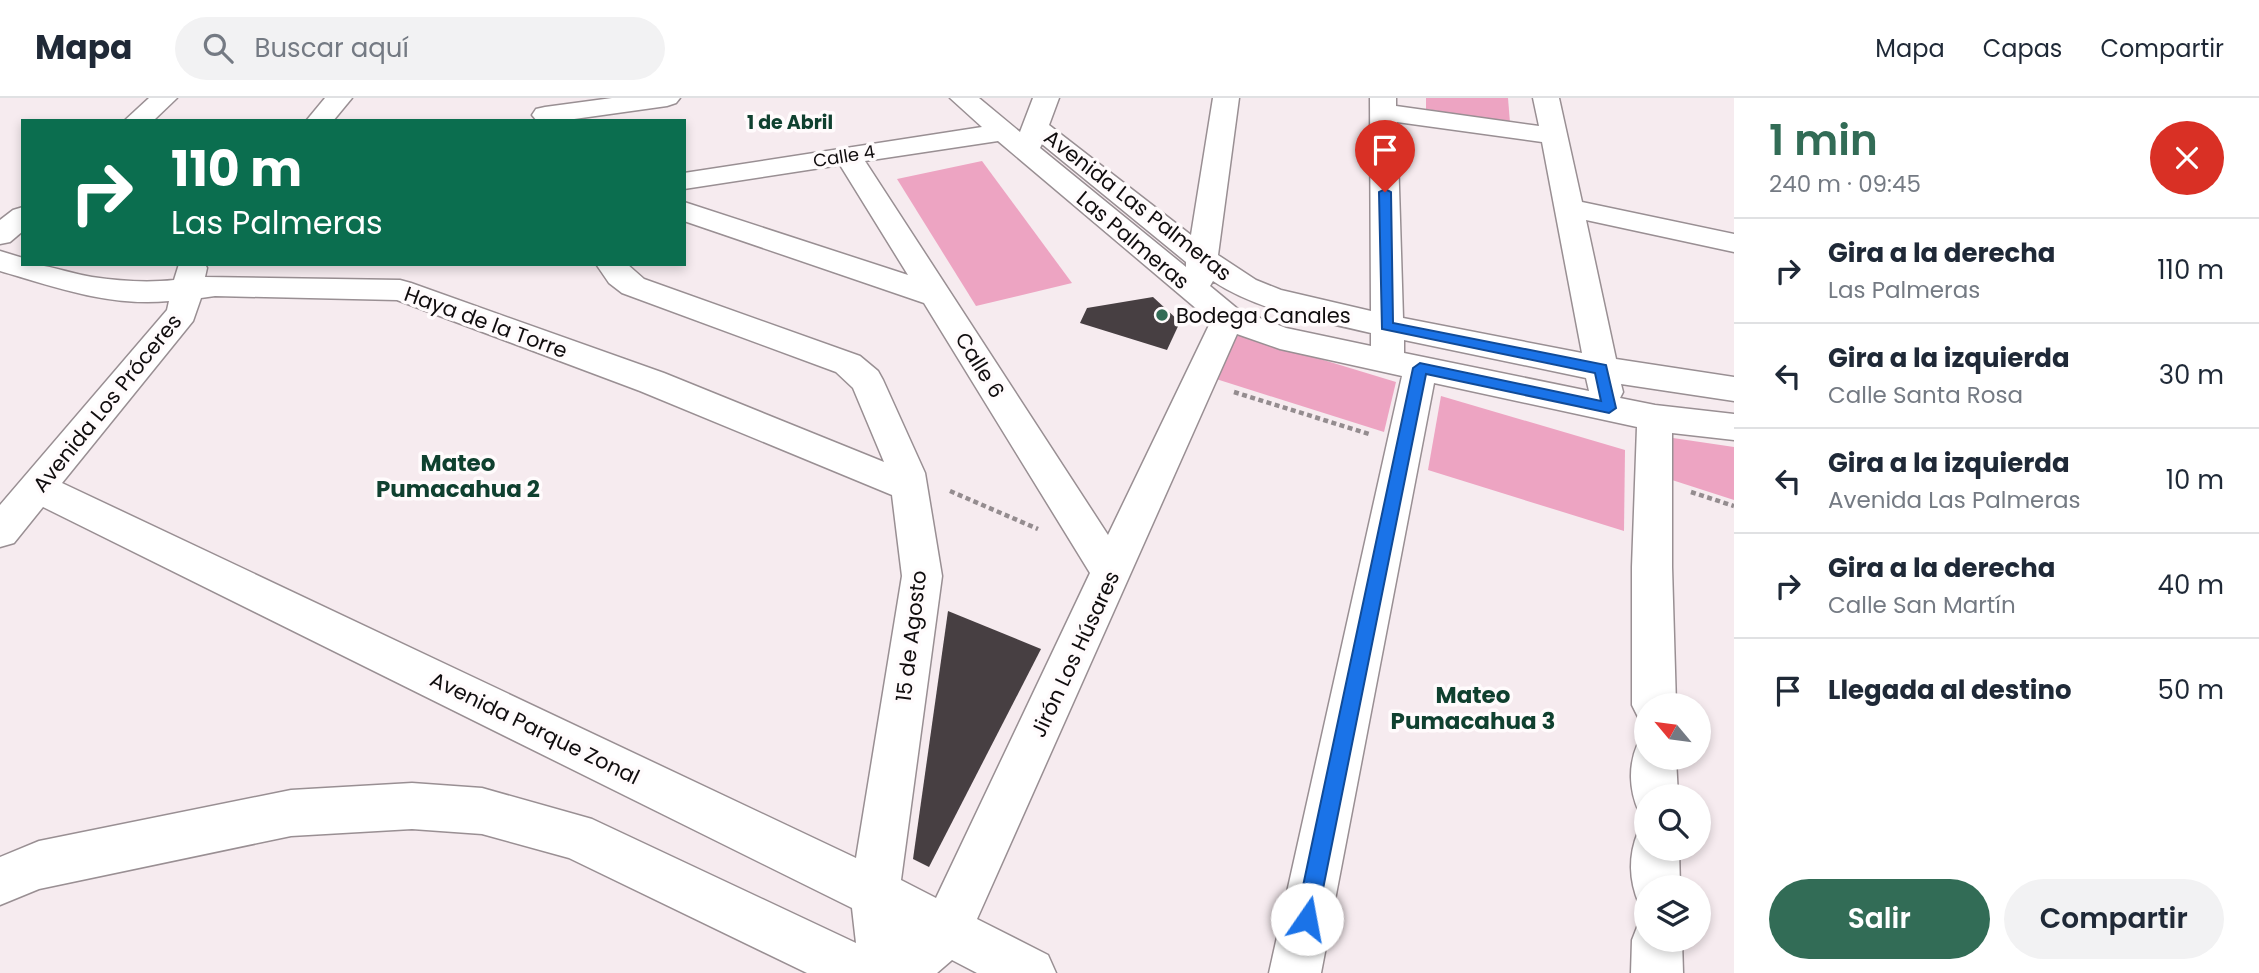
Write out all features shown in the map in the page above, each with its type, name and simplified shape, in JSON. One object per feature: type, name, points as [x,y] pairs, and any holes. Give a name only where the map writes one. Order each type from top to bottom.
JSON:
[{"type":"street","points":[[139,119],[164,98]]},
{"type":"street","points":[[321,119],[339,98]]},
{"type":"street","points":[[542,111],[667,98]]},
{"type":"street","name":"Las Palmeras","points":[[963,98],[1028,127],[1213,305],[1280,338],[1655,418],[1734,427]]},
{"type":"street","name":"Avenida Las Palmeras","points":[[1001,98],[1028,127],[1202,259],[1245,287],[1272,298],[1387,326],[1601,369],[1734,389]]},
{"type":"street","name":"Jirón Los Húsares","points":[[899,973],[946,931],[1105,564],[1200,381],[1213,305],[1202,259],[1226,98]]},
{"type":"street","points":[[1546,98],[1609,408]]},
{"type":"street","points":[[1295,973],[1405,445],[1404,364],[1387,326],[1383,105],[1553,136]]},
{"type":"street","name":"Calle 4","points":[[686,181],[1028,127]]},
{"type":"street","name":"Calle 6","points":[[848,156],[1105,564]]},
{"type":"street","points":[[1569,208],[1734,243]]},
{"type":"street","points":[[686,212],[937,296]]},
{"type":"street","points":[[0,235],[21,218]]},
{"type":"street","name":"Haya de la Torre","points":[[0,261],[89,287],[148,293],[190,277],[215,286],[400,290],[652,382],[908,480]]},
{"type":"street","name":"15 de Agosto","points":[[612,266],[633,286],[848,364],[858,371],[869,386],[908,480],[922,576],[875,893],[885,973]]},
{"type":"street","name":"Avenida Los Próceres","points":[[0,532],[182,313],[190,277]]},
{"type":"street","points":[[1654,693],[1652,568],[1655,418]]},
{"type":"street","name":"Avenida Parque Zonal","points":[[39,488],[875,893],[1030,973]]},
{"type":"street","points":[[0,881],[39,865],[292,813],[412,806],[482,811],[575,836],[863,973]]},
{"type":"street","points":[[1657,952],[1657,973]]},
{"type":"path","points":[[1200,381],[1405,445]]},
{"type":"path","points":[[908,480],[1105,564]]},
{"type":"shaded area","points":[[1426,98],[1508,98],[1510,123],[1426,109]]},
{"type":"shaded area","points":[[982,161],[1072,283],[976,306],[897,179]]},
{"type":"shaded area","points":[[1231,332],[1396,382],[1384,432],[1213,378]]},
{"type":"shaded area","points":[[1441,396],[1625,450],[1624,531],[1428,470]]},
{"type":"shaded area","points":[[1673,438],[1734,447],[1734,500],[1672,480]]},
{"type":"building","points":[[1153,297],[1180,322],[1167,350],[1080,323],[1087,308]]},
{"type":"building","points":[[948,611],[1041,649],[929,867],[913,859]]},
{"type":"place","name":"Bodega Canales","points":[[1162,315]]},
{"type":"district","name":"1 de Abril","points":[[790,122]]},
{"type":"district","name":"Mateo Pumacahua 2","points":[[458,476]]},
{"type":"district","name":"Mateo Pumacahua 3","points":[[1473,708]]},
{"type":"route","points":[[1307,919],[1420,368],[1609,408],[1601,369],[1387,326],[1385,192]]}]
